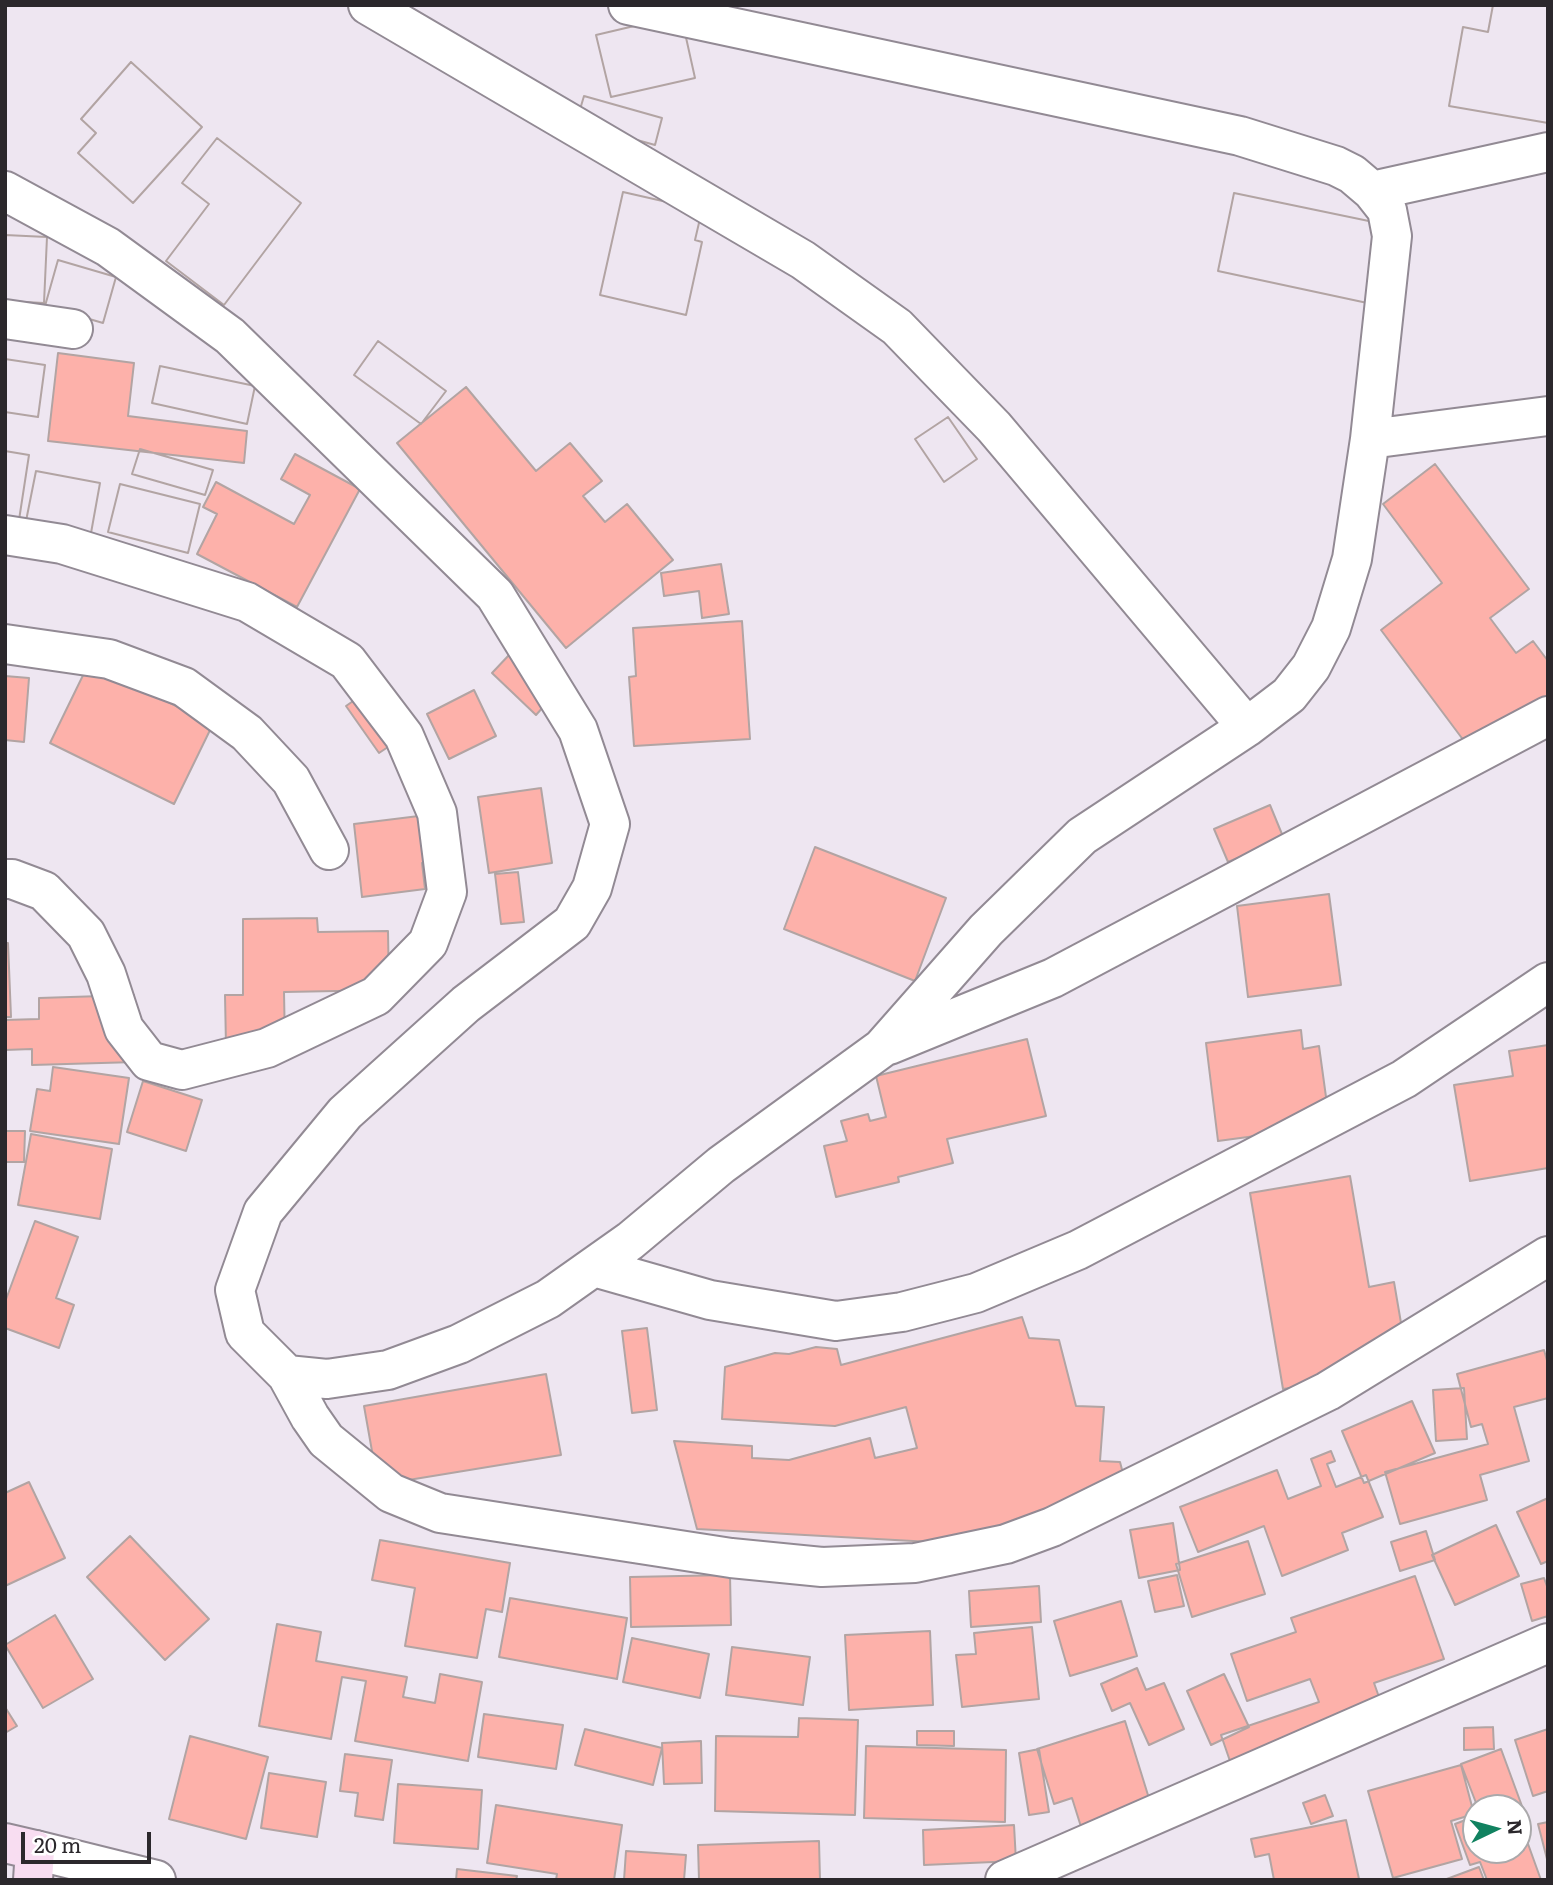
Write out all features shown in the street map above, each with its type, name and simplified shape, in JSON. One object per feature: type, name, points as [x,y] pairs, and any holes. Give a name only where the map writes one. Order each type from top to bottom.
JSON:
[{"type":"street","points":[[368,5],[803,260],[897,327],[994,427],[1247,727]]},
{"type":"street","points":[[287,1374],[327,1379],[388,1370],[459,1344],[548,1299],[630,1241],[721,1165],[882,1048],[986,930],[1082,836],[1247,727],[1289,695],[1311,667],[1331,628],[1352,559],[1370,439],[1392,236],[1387,210],[1372,191],[1353,174],[1336,166],[1240,136],[628,5]]},
{"type":"street","points":[[1372,191],[1548,152]]},
{"type":"street","points":[[5,191],[108,247],[230,336],[495,595],[578,730],[610,824],[592,888],[572,923],[466,1004],[345,1113],[263,1212],[235,1290],[245,1333],[287,1374],[326,1440],[391,1493],[440,1513],[732,1558],[822,1567],[915,1563],[1006,1544],[1064,1522],[1328,1391],[1548,1256]]},
{"type":"street","points":[[5,319],[73,329]]},
{"type":"street","points":[[1370,439],[1548,416]]},
{"type":"street","points":[[5,535],[62,544],[247,602],[346,661],[404,736],[437,813],[447,892],[428,943],[376,996],[267,1048],[182,1070],[149,1061],[124,1030],[106,974],[86,934],[44,891],[5,879]]},
{"type":"street","points":[[5,644],[109,659],[184,687],[247,733],[291,780],[328,850]]},
{"type":"street","points":[[882,1048],[1053,978],[1548,716]]},
{"type":"street","points":[[594,1267],[710,1300],[836,1321],[902,1312],[976,1293],[1078,1251],[1404,1079],[1548,982]]},
{"type":"street","points":[[1006,1880],[1548,1643]]},
{"type":"street","points":[[24,1858],[156,1880]]},
{"type":"building","points":[[1493,5],[1548,5],[1548,123],[1449,106],[1463,27],[1488,32]]},
{"type":"building","points":[[1493,5],[1548,5],[1548,123],[1449,106],[1463,27],[1488,32]]},
{"type":"building","points":[[681,15],[695,78],[611,97],[596,35]]},
{"type":"building","points":[[681,15],[695,78],[611,97],[596,35]]},
{"type":"building","points":[[131,62],[202,127],[133,203],[78,153],[96,133],[81,119]]},
{"type":"building","points":[[131,62],[202,127],[133,203],[78,153],[96,133],[81,119]]},
{"type":"building","points":[[584,96],[662,118],[655,145],[576,123]]},
{"type":"building","points":[[584,96],[662,118],[655,145],[576,123]]},
{"type":"building","points":[[217,138],[301,203],[224,305],[166,261],[209,204],[182,183]]},
{"type":"building","points":[[217,138],[301,203],[224,305],[166,261],[209,204],[182,183]]},
{"type":"building","points":[[623,192],[702,210],[695,240],[702,242],[686,315],[600,295]]},
{"type":"building","points":[[623,192],[702,210],[695,240],[702,242],[686,315],[600,295]]},
{"type":"building","points":[[1234,193],[1388,225],[1372,304],[1218,271]]},
{"type":"building","points":[[1234,193],[1388,225],[1372,304],[1218,271]]},
{"type":"building","points":[[5,235],[47,237],[44,303],[5,301]]},
{"type":"building","points":[[5,235],[47,237],[44,303],[5,301]]},
{"type":"building","points":[[58,260],[116,277],[103,323],[45,306]]},
{"type":"building","points":[[58,260],[116,277],[103,323],[45,306]]},
{"type":"building","points":[[378,341],[446,391],[421,424],[354,375]]},
{"type":"building","points":[[378,341],[446,391],[421,424],[354,375]]},
{"type":"building","points":[[58,353],[134,363],[128,416],[247,431],[244,463],[48,441]]},
{"type":"building","points":[[5,359],[45,365],[38,417],[5,412]]},
{"type":"building","points":[[5,359],[45,365],[38,417],[5,412]]},
{"type":"building","points":[[160,366],[255,386],[247,424],[152,403]]},
{"type":"building","points":[[160,366],[255,386],[247,424],[152,403]]},
{"type":"building","points":[[466,387],[536,471],[570,443],[602,481],[583,496],[605,522],[627,504],[673,560],[566,648],[397,443]]},
{"type":"building","points":[[948,417],[977,459],[944,482],[915,439]]},
{"type":"building","points":[[948,417],[977,459],[944,482],[915,439]]},
{"type":"building","points":[[140,449],[213,470],[205,495],[132,474]]},
{"type":"building","points":[[140,449],[213,470],[205,495],[132,474]]},
{"type":"building","points":[[5,451],[29,455],[19,520],[5,518]]},
{"type":"building","points":[[5,451],[29,455],[19,520],[5,518]]},
{"type":"building","points":[[295,454],[360,489],[297,607],[197,554],[217,514],[203,507],[216,482],[294,524],[310,495],[281,479]]},
{"type":"building","points":[[1435,464],[1529,589],[1490,618],[1516,653],[1533,641],[1548,661],[1548,722],[1485,769],[1381,630],[1442,583],[1383,504]]},
{"type":"building","points":[[36,471],[100,483],[91,533],[26,521]]},
{"type":"building","points":[[36,471],[100,483],[91,533],[26,521]]},
{"type":"building","points":[[120,484],[200,504],[188,553],[108,532]]},
{"type":"building","points":[[120,484],[200,504],[188,553],[108,532]]},
{"type":"building","points":[[721,564],[729,614],[702,618],[699,591],[664,596],[661,573]]},
{"type":"building","points":[[742,621],[750,739],[634,746],[629,677],[636,676],[633,628]]},
{"type":"building","points":[[509,655],[552,697],[536,715],[492,673]]},
{"type":"building","points":[[89,663],[213,724],[174,804],[50,743]]},
{"type":"building","points":[[5,676],[29,678],[24,742],[5,740]]},
{"type":"building","points":[[373,687],[406,735],[379,753],[346,706]]},
{"type":"building","points":[[474,690],[496,736],[449,759],[427,714]]},
{"type":"building","points":[[541,788],[552,863],[489,873],[478,797]]},
{"type":"building","points":[[1270,805],[1284,839],[1228,862],[1214,829]]},
{"type":"building","points":[[435,814],[440,861],[422,863],[425,889],[362,897],[354,824]]},
{"type":"building","points":[[815,847],[946,898],[915,981],[784,929]]},
{"type":"building","points":[[518,872],[524,922],[501,924],[495,874]]},
{"type":"building","points":[[1329,894],[1341,985],[1248,997],[1237,906]]},
{"type":"building","points":[[317,918],[318,932],[388,931],[389,990],[284,992],[285,1046],[226,1046],[225,995],[243,995],[243,919]]},
{"type":"building","points":[[5,943],[8,943],[11,1017],[5,1017]]},
{"type":"building","points":[[134,995],[136,1062],[32,1065],[32,1049],[5,1050],[5,1020],[39,1019],[39,998]]},
{"type":"building","points":[[1301,1030],[1303,1049],[1319,1046],[1330,1126],[1218,1141],[1206,1043]]},
{"type":"building","points":[[1027,1039],[1046,1116],[947,1139],[953,1163],[898,1177],[899,1182],[836,1197],[824,1146],[847,1141],[841,1121],[868,1114],[870,1121],[886,1117],[876,1076]]},
{"type":"building","points":[[1548,1045],[1548,1168],[1470,1181],[1454,1085],[1513,1076],[1509,1051]]},
{"type":"building","points":[[53,1067],[129,1078],[119,1144],[30,1131],[37,1089],[50,1091]]},
{"type":"building","points":[[143,1081],[202,1100],[186,1151],[127,1132]]},
{"type":"building","points":[[5,1131],[25,1131],[24,1162],[5,1162]]},
{"type":"building","points":[[31,1134],[112,1149],[100,1219],[18,1205]]},
{"type":"building","points":[[1350,1176],[1369,1287],[1394,1282],[1407,1358],[1335,1381],[1283,1389],[1250,1193]]},
{"type":"building","points":[[35,1221],[78,1237],[56,1298],[74,1305],[59,1348],[5,1328],[5,1302]]},
{"type":"building","points":[[1022,1317],[1029,1338],[1059,1340],[1076,1406],[1104,1407],[1100,1461],[1120,1462],[1129,1496],[949,1543],[697,1529],[674,1441],[752,1446],[752,1458],[789,1460],[870,1438],[875,1458],[917,1448],[906,1407],[835,1426],[722,1419],[725,1367],[775,1353],[789,1354],[816,1347],[837,1349],[841,1365]]},
{"type":"building","points":[[647,1328],[657,1410],[632,1413],[622,1331]]},
{"type":"building","points":[[1544,1350],[1548,1364],[1548,1398],[1514,1407],[1529,1461],[1480,1475],[1487,1500],[1400,1524],[1385,1472],[1488,1444],[1482,1424],[1471,1427],[1457,1374]]},
{"type":"building","points":[[546,1374],[561,1455],[378,1485],[364,1406]]},
{"type":"building","points":[[1464,1388],[1467,1439],[1436,1441],[1433,1390]]},
{"type":"building","points":[[1412,1401],[1435,1453],[1364,1483],[1342,1431]]},
{"type":"building","points":[[1331,1451],[1335,1461],[1327,1464],[1336,1487],[1366,1475],[1383,1517],[1342,1533],[1348,1550],[1282,1576],[1264,1526],[1198,1552],[1180,1507],[1277,1470],[1288,1499],[1321,1486],[1311,1459]]},
{"type":"building","points":[[29,1482],[65,1558],[5,1586],[5,1493]]},
{"type":"building","points":[[1548,1498],[1548,1561],[1541,1564],[1517,1512]]},
{"type":"building","points":[[1173,1523],[1180,1570],[1139,1578],[1130,1530]]},
{"type":"building","points":[[1496,1525],[1519,1576],[1455,1605],[1432,1555]]},
{"type":"building","points":[[1426,1531],[1435,1560],[1400,1571],[1391,1542]]},
{"type":"building","points":[[130,1536],[209,1619],[165,1660],[87,1577]]},
{"type":"building","points":[[380,1540],[510,1563],[502,1612],[486,1609],[477,1658],[405,1646],[415,1588],[372,1580]]},
{"type":"building","points":[[1248,1541],[1265,1594],[1192,1617],[1176,1564]]},
{"type":"building","points":[[730,1575],[731,1625],[631,1627],[630,1577]]},
{"type":"building","points":[[1177,1575],[1184,1606],[1155,1612],[1148,1581]]},
{"type":"building","points":[[1415,1576],[1444,1659],[1374,1683],[1384,1711],[1231,1764],[1221,1735],[1319,1702],[1310,1679],[1247,1701],[1231,1654],[1296,1632],[1291,1618]]},
{"type":"building","points":[[1544,1578],[1548,1589],[1548,1616],[1532,1621],[1521,1584]]},
{"type":"building","points":[[1039,1586],[1041,1622],[971,1627],[969,1591]]},
{"type":"building","points":[[510,1598],[627,1618],[617,1679],[499,1657]]},
{"type":"building","points":[[1121,1601],[1137,1656],[1070,1676],[1054,1621]]},
{"type":"building","points":[[55,1615],[93,1679],[43,1708],[5,1645]]},
{"type":"building","points":[[277,1624],[321,1632],[316,1661],[407,1677],[403,1697],[435,1703],[440,1674],[482,1682],[468,1761],[355,1741],[366,1681],[342,1677],[331,1739],[259,1726]]},
{"type":"building","points":[[1032,1627],[1039,1699],[962,1707],[956,1655],[976,1654],[974,1633]]},
{"type":"building","points":[[930,1631],[933,1705],[849,1710],[845,1635]]},
{"type":"building","points":[[632,1638],[709,1654],[700,1698],[623,1682]]},
{"type":"building","points":[[732,1647],[810,1657],[803,1705],[726,1695]]},
{"type":"building","points":[[1137,1668],[1146,1690],[1164,1683],[1184,1729],[1149,1745],[1130,1703],[1112,1711],[1101,1684]]},
{"type":"building","points":[[1224,1674],[1249,1727],[1211,1745],[1187,1691]]},
{"type":"building","points":[[5,1707],[17,1726],[5,1733]]},
{"type":"building","points":[[484,1714],[563,1725],[556,1769],[478,1757]]},
{"type":"building","points":[[799,1718],[858,1720],[855,1815],[715,1811],[716,1736],[798,1737]]},
{"type":"building","points":[[1125,1721],[1152,1808],[1082,1830],[1072,1798],[1054,1804],[1037,1749]]},
{"type":"building","points":[[1493,1727],[1494,1749],[1464,1750],[1464,1728]]},
{"type":"building","points":[[585,1729],[662,1748],[653,1785],[575,1765]]},
{"type":"building","points":[[1548,1729],[1548,1791],[1533,1796],[1515,1740]]},
{"type":"building","points":[[917,1731],[954,1731],[954,1746],[917,1745]]},
{"type":"building","points":[[190,1736],[268,1757],[246,1839],[169,1819]]},
{"type":"building","points":[[701,1741],[702,1783],[664,1784],[662,1743]]},
{"type":"building","points":[[866,1746],[1006,1750],[1005,1822],[864,1818]]},
{"type":"building","points":[[1039,1749],[1049,1812],[1029,1815],[1019,1753]]},
{"type":"building","points":[[1501,1749],[1518,1794],[1473,1794],[1461,1764]]},
{"type":"building","points":[[345,1754],[392,1760],[383,1820],[355,1816],[358,1793],[340,1791]]},
{"type":"building","points":[[1461,1765],[1469,1794],[1462,1794],[1462,1818],[1451,1821],[1462,1859],[1393,1878],[1368,1791]]},
{"type":"building","points":[[269,1773],[326,1782],[317,1837],[261,1828]]},
{"type":"building","points":[[398,1784],[482,1790],[478,1849],[394,1843]]},
{"type":"building","points":[[1325,1795],[1333,1816],[1311,1824],[1303,1803]]},
{"type":"building","points":[[496,1805],[622,1825],[614,1880],[556,1880],[557,1874],[487,1863]]},
{"type":"building","points":[[1346,1820],[1359,1879],[1274,1880],[1269,1854],[1255,1857],[1251,1839]]},
{"type":"building","points":[[1462,1821],[1462,1843],[1455,1824]]},
{"type":"building","points":[[1548,1822],[1548,1863],[1538,1824]]},
{"type":"building","points":[[1014,1825],[1016,1861],[924,1865],[923,1830]]},
{"type":"building","points":[[819,1841],[820,1880],[699,1880],[698,1845]]},
{"type":"building","points":[[626,1851],[686,1855],[684,1880],[624,1880]]},
{"type":"building","points":[[1532,1855],[1541,1880],[1487,1880],[1481,1864],[1532,1864]]},
{"type":"building","points":[[1479,1867],[1484,1880],[1444,1880]]},
{"type":"building","points":[[457,1869],[517,1876],[516,1880],[456,1880]]}]
